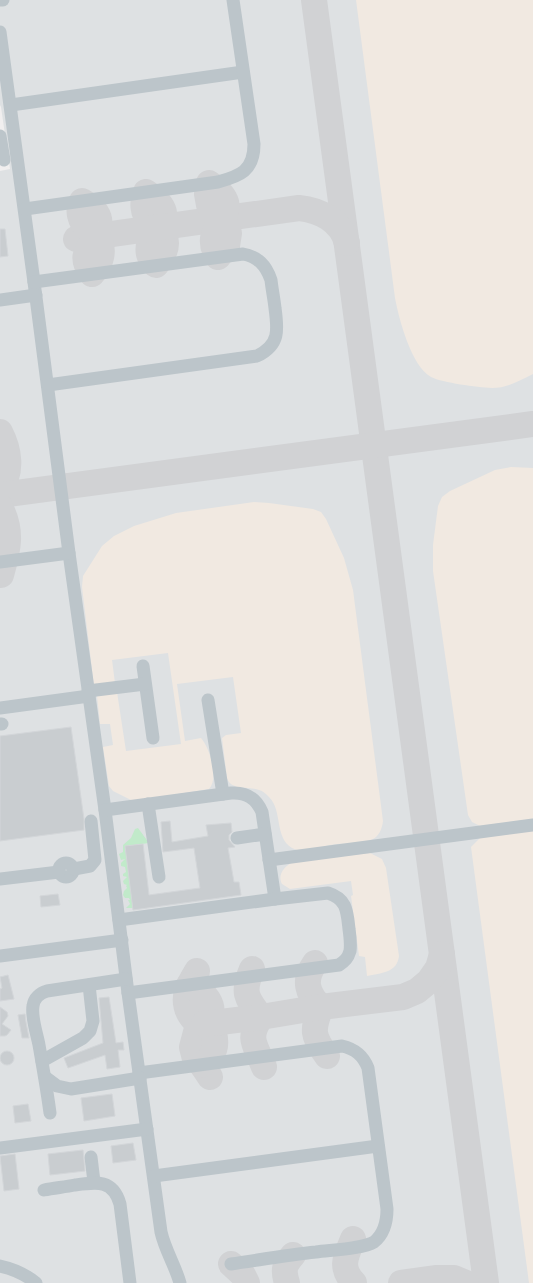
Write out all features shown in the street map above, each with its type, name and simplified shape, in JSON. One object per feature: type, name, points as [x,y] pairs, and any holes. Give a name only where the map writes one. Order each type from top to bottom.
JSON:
[{"type":"lane","points":[[25,209],[218,182],[239,176],[249,165],[254,152],[233,0]]},
{"type":"lane","points":[[0,32],[7,107],[25,209],[69,553],[161,1232],[180,1283]]},
{"type":"lane","points":[[7,107],[244,72]]},
{"type":"lane","points":[[0,136],[4,160]]},
{"type":"lane","points":[[34,282],[243,254],[261,262],[269,273],[278,326],[275,339],[272,344],[268,349],[256,356],[48,385]]},
{"type":"lane","points":[[0,300],[36,296]]},
{"type":"lane","points":[[0,562],[69,553]]},
{"type":"lane","points":[[143,666],[153,738]]},
{"type":"lane","points":[[0,708],[145,684]]},
{"type":"lane","points":[[208,700],[223,794]]},
{"type":"lane","points":[[105,810],[238,792],[244,794],[255,800],[262,812],[275,899]]},
{"type":"lane","points":[[148,804],[159,877]]},
{"type":"lane","points":[[0,880],[59,872],[60,866],[66,863],[72,865],[74,869],[90,866],[95,860],[92,821]]},
{"type":"lane","points":[[269,860],[533,825]]},
{"type":"lane","points":[[237,838],[265,834]]},
{"type":"lane","points":[[119,920],[328,893],[335,895],[345,906],[351,945],[348,957],[344,962],[333,966],[128,993]]},
{"type":"lane","points":[[0,956],[122,940]]},
{"type":"lane","points":[[50,1113],[45,1077],[33,1015],[34,1000],[42,993],[47,991],[126,978]]},
{"type":"lane","points":[[42,1061],[83,1038],[90,1031],[93,1021],[89,985]]},
{"type":"lane","points":[[45,1077],[57,1086],[70,1089],[139,1075],[342,1046],[356,1051],[361,1056],[368,1068],[387,1216],[383,1230],[374,1241],[363,1246],[231,1264]]},
{"type":"lane","points":[[0,1148],[148,1129]]},
{"type":"lane","points":[[154,1176],[378,1146]]},
{"type":"lane","points":[[91,1157],[94,1182]]},
{"type":"lane","points":[[44,1190],[94,1182],[108,1186],[116,1194],[119,1199],[130,1283]]},
{"type":"lane","points":[[0,1266],[16,1277],[26,1276],[36,1283]]},
{"type":"shaded area","points":[[0,0],[533,0],[533,1283],[0,1283],[0,171],[10,169],[0,105]]},
{"type":"green space","points":[[138,828],[149,843],[126,846],[133,908],[126,908],[130,904],[128,900],[130,900],[129,898],[125,898],[123,895],[127,885],[124,884],[123,881],[127,877],[123,876],[126,872],[125,867],[121,866],[121,863],[125,859],[121,860],[119,854],[123,852],[123,845],[131,838],[135,829]]},
{"type":"sand","points":[[356,0],[533,0],[533,374],[513,384],[492,388],[452,383],[431,377],[418,363],[407,341],[395,298]]},
{"type":"sand","points":[[511,467],[533,468],[533,819],[480,826],[472,822],[468,815],[433,571],[433,545],[438,506],[442,497],[450,491],[495,470]]},
{"type":"sand","points":[[254,502],[313,509],[321,512],[326,519],[344,558],[353,590],[383,821],[379,834],[375,838],[368,841],[328,845],[308,851],[294,849],[286,843],[283,837],[276,809],[269,797],[260,790],[232,785],[229,782],[227,778],[222,738],[226,735],[241,733],[233,677],[177,684],[185,741],[201,738],[210,756],[213,778],[209,789],[134,801],[113,791],[109,786],[103,747],[113,745],[110,724],[100,724],[97,696],[117,692],[126,751],[181,744],[168,653],[112,660],[115,683],[94,686],[82,587],[83,576],[102,546],[114,536],[134,526],[176,513]]},
{"type":"sand","points":[[533,830],[533,1283],[529,1283],[471,847],[482,836]]},
{"type":"sand","points":[[370,853],[382,859],[386,868],[399,956],[398,962],[392,969],[383,973],[367,976],[365,957],[359,956],[351,896],[353,895],[351,881],[290,889],[282,884],[280,877],[285,868],[293,862]]},
{"type":"building","points":[[0,229],[5,229],[8,256],[0,257]]},
{"type":"building","points":[[71,727],[84,819],[84,830],[0,841],[0,736]]},
{"type":"building","points":[[170,821],[172,842],[208,836],[206,825],[231,823],[232,832],[229,835],[229,840],[235,847],[228,848],[234,882],[239,882],[241,895],[133,910],[125,846],[143,844],[149,895],[200,888],[194,848],[163,852],[161,822]]},
{"type":"building","points":[[58,894],[60,905],[41,907],[40,896]]},
{"type":"building","points":[[8,975],[14,999],[0,1001],[0,989],[2,988],[0,977]]},
{"type":"building","points":[[109,997],[116,1043],[123,1042],[124,1050],[118,1050],[120,1067],[107,1069],[105,1055],[68,1068],[64,1058],[103,1043],[99,998]]},
{"type":"building","points":[[0,1007],[7,1012],[8,1016],[2,1024],[11,1030],[5,1036],[0,1036]]},
{"type":"building","points":[[25,1014],[29,1038],[22,1038],[18,1015]]},
{"type":"building","points":[[4,1051],[10,1051],[14,1055],[14,1061],[10,1065],[4,1065],[0,1061],[0,1055]]},
{"type":"building","points":[[112,1094],[115,1116],[84,1121],[81,1098]]},
{"type":"building","points":[[28,1104],[31,1121],[15,1123],[13,1106]]},
{"type":"building","points":[[133,1143],[136,1160],[113,1163],[111,1146]]},
{"type":"building","points":[[83,1150],[85,1171],[50,1175],[48,1154]]},
{"type":"building","points":[[15,1154],[19,1189],[4,1191],[0,1156]]},
{"type":"taxiway","points":[[314,0],[486,1283]]},
{"type":"taxiway","points":[[218,257],[213,245],[214,235],[217,227],[222,219],[226,211],[226,203],[221,194],[209,183],[207,194],[209,205],[215,214],[223,219],[229,233],[227,246],[218,257]]},
{"type":"taxiway","points":[[146,192],[143,203],[145,214],[147,218],[152,223],[158,227],[159,228],[160,229],[166,243],[166,248],[162,257],[156,265],[149,255],[149,245],[152,238],[156,231],[161,224],[164,217],[163,210],[158,202],[146,192]]},
{"type":"taxiway","points":[[92,274],[85,259],[89,247],[96,236],[97,236],[99,221],[94,210],[82,201],[80,204],[81,219],[85,226],[90,231],[95,235],[96,236],[97,237],[102,251],[98,266],[92,274]]},
{"type":"taxiway","points":[[76,239],[299,208],[315,211],[329,218],[340,229],[347,243]]},
{"type":"taxiway","points":[[0,495],[533,424]]},
{"type":"taxiway","points":[[0,432],[6,446],[8,460],[7,475],[0,488]]},
{"type":"taxiway","points":[[0,507],[7,524],[8,532],[6,557],[1,575],[0,574]]},
{"type":"taxiway","points":[[204,1024],[403,997],[417,991],[429,981],[438,968],[442,954]]},
{"type":"taxiway","points":[[315,963],[309,975],[308,986],[312,997],[321,1007],[316,1022],[315,1033],[318,1043],[327,1056]]},
{"type":"taxiway","points":[[252,969],[246,989],[249,1000],[261,1017],[256,1025],[253,1037],[264,1067]]},
{"type":"taxiway","points":[[197,971],[187,991],[186,1002],[192,1018],[195,1021],[204,1024],[196,1032],[192,1047],[195,1059],[202,1065],[210,1077]]},
{"type":"taxiway","points":[[189,985],[204,995],[212,1010],[209,1023],[213,1031],[215,1043],[213,1052],[208,1060],[202,1065]]},
{"type":"taxiway","points":[[353,1239],[346,1256],[345,1267],[349,1277],[354,1283]]},
{"type":"taxiway","points":[[287,1283],[285,1268],[293,1255]]},
{"type":"taxiway","points":[[231,1264],[243,1275],[247,1283]]},
{"type":"taxiway","points":[[401,1283],[437,1278],[454,1278],[466,1283]]}]
